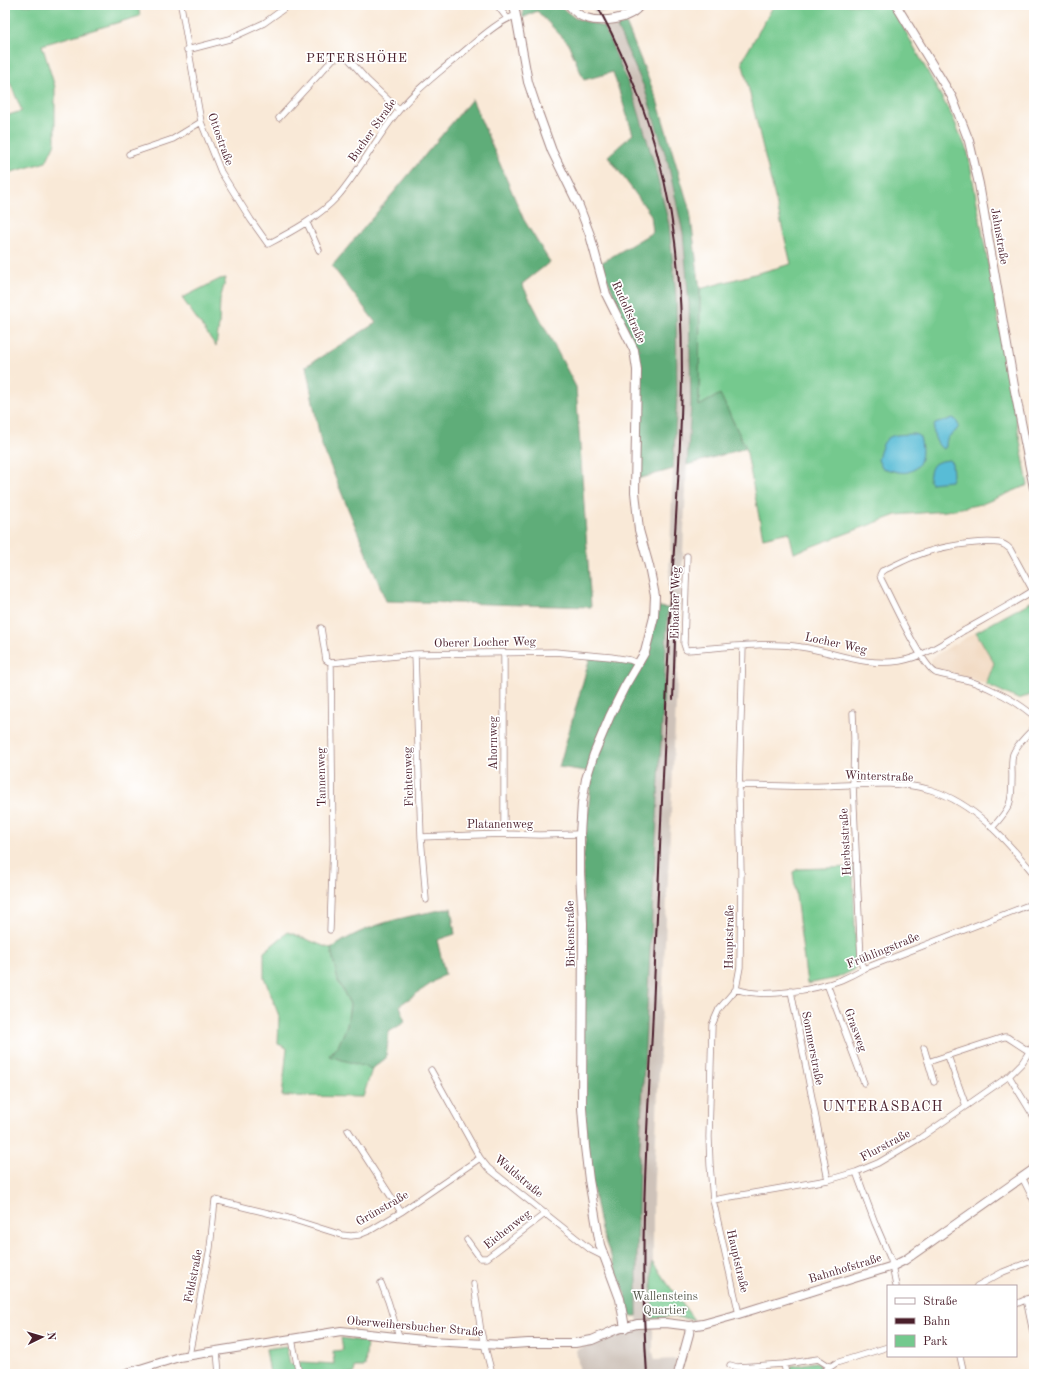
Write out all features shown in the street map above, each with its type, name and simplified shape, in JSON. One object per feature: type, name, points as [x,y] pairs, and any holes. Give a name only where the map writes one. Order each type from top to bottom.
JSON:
[{"type":"street","name":"Ottostraße","points":[[180,5],[201,122],[221,172],[268,244]]},
{"type":"street","points":[[187,50],[229,39],[264,23],[289,5]]},
{"type":"street","points":[[497,5],[511,17]]},
{"type":"street","name":"Rudolfstraße","points":[[514,5],[511,17],[528,82],[539,115],[552,151],[579,206],[590,235],[606,294],[634,350],[637,370],[635,492],[639,530],[649,566],[655,596],[654,617],[639,664]]},
{"type":"street","points":[[569,5],[573,10],[585,18],[602,21],[622,18],[637,9],[640,5]]},
{"type":"street","name":"Jahnstraße","points":[[898,5],[899,10],[952,97],[969,141],[979,184],[1014,386],[1034,488]]},
{"type":"street","name":"Bucher Straße","points":[[268,244],[307,223],[337,197],[377,140],[410,97],[472,44],[511,17]]},
{"type":"street","points":[[279,118],[334,58],[347,57],[367,80],[399,110]]},
{"type":"street","points":[[129,154],[173,139],[201,122]]},
{"type":"street","points":[[307,223],[319,250]]},
{"type":"street","points":[[1033,590],[1010,549],[1001,543],[986,542],[943,548],[919,554],[882,572],[880,575],[921,655],[932,671],[970,681],[1002,695],[1024,707],[1034,716]]},
{"type":"street","name":"Eibacher Weg","points":[[686,650],[684,644],[687,556]]},
{"type":"street","name":"Locher Weg","points":[[686,650],[767,645],[802,647],[845,658],[872,662],[899,661],[921,655],[1033,590]]},
{"type":"street","name":"Tannenweg","points":[[321,628],[326,660],[331,663],[333,843],[330,930]]},
{"type":"street","name":"Hauptstraße","points":[[740,1314],[714,1200],[709,1137],[711,1033],[715,1016],[736,989],[740,967],[740,785],[743,646]]},
{"type":"street","name":"Oberer Locher Weg","points":[[331,663],[415,654],[504,652],[568,653],[611,657],[630,660],[639,664]]},
{"type":"street","name":"Ahornweg","points":[[504,652],[504,834]]},
{"type":"street","name":"Fichtenweg","points":[[415,654],[420,838],[426,900]]},
{"type":"street","name":"Birkenstraße","points":[[605,1257],[600,1245],[595,1215],[585,1147],[582,1108],[583,923],[580,873],[580,834],[582,803],[586,779],[594,754],[622,692],[639,664]]},
{"type":"street","name":"Herbststraße","points":[[853,713],[853,785],[861,961],[863,969]]},
{"type":"street","points":[[992,828],[1004,815],[1010,805],[1012,797],[1012,761],[1014,753],[1018,745],[1034,728]]},
{"type":"street","name":"Winterstraße","points":[[740,785],[897,785],[931,790],[961,804],[992,828],[1034,874]]},
{"type":"street","name":"Platanenweg","points":[[420,838],[504,834],[580,834]]},
{"type":"street","name":"Frühlingstraße","points":[[736,989],[754,993],[791,991],[827,984],[1034,902]]},
{"type":"street","name":"Grasweg","points":[[827,984],[864,1083]]},
{"type":"street","name":"Sommerstraße","points":[[791,991],[828,1180]]},
{"type":"street","points":[[928,1062],[1004,1037],[1007,1037],[1030,1052]]},
{"type":"street","name":"Flurstraße","points":[[714,1200],[828,1180],[856,1172],[897,1153],[1008,1076],[1022,1063],[1034,1044]]},
{"type":"street","points":[[924,1048],[934,1082]]},
{"type":"street","points":[[948,1056],[966,1106]]},
{"type":"street","name":"Waldstraße","points":[[431,1070],[480,1158],[488,1168],[591,1250],[605,1257]]},
{"type":"street","points":[[1008,1076],[1034,1117]]},
{"type":"street","points":[[348,1130],[401,1212]]},
{"type":"street","name":"Grünstraße","points":[[215,1200],[288,1218],[342,1234],[351,1236],[359,1235],[371,1230],[401,1212],[480,1158]]},
{"type":"street","name":"Bahnhofstraße","points":[[637,1324],[666,1323],[690,1326],[703,1324],[740,1314],[893,1266],[905,1260],[1034,1169]]},
{"type":"street","points":[[856,1172],[893,1266],[896,1285]]},
{"type":"street","points":[[1022,1177],[1034,1201]]},
{"type":"street","name":"Feldstraße","points":[[189,1355],[210,1248],[215,1200]]},
{"type":"street","name":"Eichenweg","points":[[467,1240],[480,1258],[487,1258],[546,1213]]},
{"type":"street","points":[[605,1257],[620,1299],[625,1328]]},
{"type":"street","points":[[979,1285],[1002,1272],[1034,1260]]},
{"type":"street","points":[[381,1283],[398,1336]]},
{"type":"street","points":[[474,1284],[481,1332],[492,1374]]},
{"type":"street","points":[[1017,1303],[1026,1298],[1034,1296]]},
{"type":"street","points":[[1026,1298],[1034,1337]]},
{"type":"street","name":"Oberweihersbucher Straße","points":[[124,1374],[156,1363],[189,1355],[341,1331],[398,1336],[432,1341],[501,1345],[528,1343],[576,1343],[592,1340],[637,1324]]},
{"type":"street","points":[[678,1374],[690,1326]]},
{"type":"street","points":[[292,1339],[299,1374]]},
{"type":"street","points":[[820,1374],[836,1362],[887,1347]]},
{"type":"street","points":[[217,1351],[219,1374]]},
{"type":"street","points":[[960,1357],[964,1374]]},
{"type":"street","points":[[730,1365],[737,1367],[784,1364],[818,1359],[831,1366]]},
{"type":"street","points":[[784,1364],[786,1374]]},
{"type":"shaded area","points":[[590,5],[609,5],[613,11],[595,13]]},
{"type":"shaded area","points":[[604,27],[617,27],[644,87],[668,163],[683,233],[689,304],[691,405],[653,1202],[653,1352],[655,1360],[676,1359],[673,1374],[580,1374],[576,1350],[638,1327],[637,1254],[639,1161],[668,608],[677,396],[676,297],[669,225],[654,163],[635,100]]},
{"type":"shaded area","points":[[976,632],[994,663],[986,684],[970,678],[936,670],[931,664],[932,657]]},
{"type":"green space","points":[[5,5],[138,5],[140,16],[42,45],[55,87],[55,143],[46,162],[5,174],[5,116],[22,111],[5,71]]},
{"type":"green space","points":[[523,5],[558,5],[575,18],[604,27],[635,100],[654,163],[669,225],[676,297],[677,396],[673,469],[638,479],[641,364],[601,263],[653,232],[651,215],[608,156],[633,134],[613,72],[584,80],[568,43],[537,11],[523,18]]},
{"type":"green space","points":[[774,5],[891,5],[953,118],[968,153],[1028,485],[982,504],[946,511],[896,515],[794,553],[789,532],[763,538],[746,448],[720,395],[699,406],[700,289],[791,264],[742,61]]},
{"type":"green space","points":[[626,23],[657,100],[690,211],[700,289],[699,406],[720,394],[746,448],[687,465],[691,405],[689,304],[683,233],[668,163],[644,87],[617,27]]},
{"type":"green space","points":[[472,99],[524,220],[550,262],[522,284],[576,387],[591,607],[386,601],[321,443],[306,366],[376,323],[332,266]]},
{"type":"green space","points":[[226,278],[220,300],[216,346],[182,298],[220,279]]},
{"type":"green space","points":[[1034,600],[1034,694],[1018,699],[986,684],[994,663],[976,632]]},
{"type":"green space","points":[[659,607],[668,608],[639,1161],[637,1316],[630,1316],[625,1294],[601,1230],[582,1133],[583,864],[592,772],[559,767],[590,657],[640,666],[648,654]]},
{"type":"green space","points":[[853,867],[856,962],[854,970],[837,978],[807,984],[793,872],[798,869]]},
{"type":"green space","points":[[451,908],[455,934],[437,940],[445,974],[400,1005],[405,1022],[389,1032],[386,1058],[372,1069],[329,1056],[338,1046],[347,1026],[350,1004],[338,981],[331,949],[344,940],[373,927],[404,918]]},
{"type":"green space","points":[[288,932],[331,949],[338,981],[350,1004],[347,1026],[338,1046],[329,1055],[372,1069],[363,1097],[282,1096],[287,1048],[278,1044],[279,1016],[264,977],[264,952]]},
{"type":"green space","name":"Wallensteins Quartier","points":[[652,1262],[694,1320],[672,1316],[652,1319]]},
{"type":"green space","points":[[341,1338],[367,1342],[365,1367],[355,1367],[354,1374],[270,1374],[266,1349],[286,1346],[290,1364],[302,1362],[334,1364],[333,1351],[343,1350]]},
{"type":"green space","points":[[816,1362],[819,1364],[820,1368],[812,1374],[810,1372],[808,1374],[789,1374],[792,1366]]},
{"type":"water","points":[[953,418],[959,426],[957,430],[947,439],[946,447],[943,449],[940,447],[935,438],[934,427],[935,424]]},
{"type":"water","points":[[915,434],[920,437],[922,446],[922,456],[918,465],[908,472],[897,472],[882,468],[878,460],[880,451],[886,440],[889,437]]},
{"type":"water","points":[[949,460],[952,463],[953,475],[951,481],[931,483],[929,480],[932,467],[936,463]]},
{"type":"railway","points":[[597,5],[611,32],[636,90],[647,120],[664,180],[675,242],[680,291],[682,340],[682,390],[678,489],[669,637],[644,1204],[643,1247],[647,1374]]},
{"type":"railway","points":[[673,699],[675,639]]},
{"type":"district","name":"PETERSHÖHE","points":[[357,57]]},
{"type":"district","name":"UNTERASBACH","points":[[883,1106]]}]
